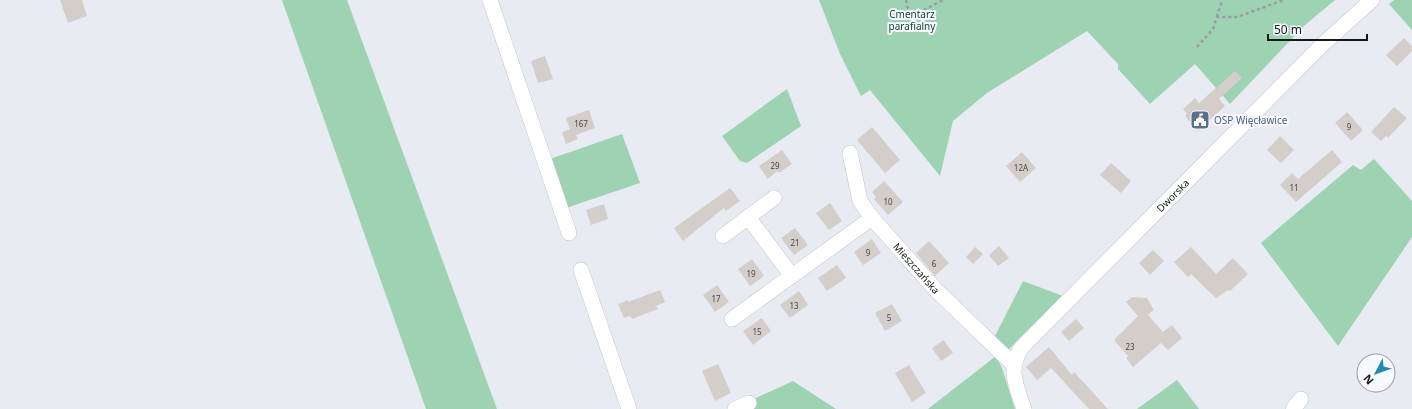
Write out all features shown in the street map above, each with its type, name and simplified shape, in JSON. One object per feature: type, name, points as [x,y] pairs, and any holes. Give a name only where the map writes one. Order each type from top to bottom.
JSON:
[{"type":"street","points":[[490,0],[569,233]]},
{"type":"street","name":"Dworska","points":[[1014,366],[1014,359],[1022,347],[1322,45],[1372,0]]},
{"type":"street","name":"Mieszczańska","points":[[850,153],[860,201],[872,218],[936,290],[1014,366]]},
{"type":"street","points":[[722,236],[774,198]]},
{"type":"street","points":[[748,217],[792,276]]},
{"type":"street","points":[[732,319],[872,218]]},
{"type":"street","points":[[581,270],[629,409]]},
{"type":"street","points":[[1014,366],[1014,375],[1024,409]]},
{"type":"street","points":[[735,409],[749,403]]},
{"type":"path","points":[[906,0],[907,6],[913,16],[943,0]]},
{"type":"path","points":[[1197,47],[1213,29],[1222,0]]},
{"type":"path","points":[[1217,17],[1237,16],[1284,0]]},
{"type":"green space","points":[[282,0],[347,0],[497,409],[426,409]]},
{"type":"green space","name":"Cmentarz parafialny","points":[[819,0],[1335,0],[1305,25],[1230,104],[1195,64],[1150,104],[1118,69],[1118,64],[1087,31],[987,93],[953,121],[940,176],[870,90],[861,96],[840,54]]},
{"type":"green space","points":[[1394,0],[1412,0],[1412,30],[1389,4]]},
{"type":"green space","points":[[787,89],[801,126],[747,163],[740,161],[722,136]]},
{"type":"green space","points":[[622,134],[640,183],[566,208],[550,159]]},
{"type":"green space","points":[[1374,159],[1412,201],[1412,237],[1338,346],[1261,243],[1353,165],[1361,170]]},
{"type":"green space","points":[[1023,281],[1063,296],[1007,351],[994,338]]},
{"type":"green space","points":[[996,356],[1002,368],[1015,409],[928,409]]},
{"type":"green space","points":[[1177,380],[1199,409],[1137,409]]},
{"type":"green space","points":[[793,381],[836,409],[732,409]]},
{"type":"building","points":[[60,0],[82,0],[87,16],[68,23]]},
{"type":"building","points":[[1404,38],[1412,46],[1412,51],[1397,66],[1386,55]]},
{"type":"building","points":[[545,56],[553,79],[538,83],[531,61]]},
{"type":"building","points":[[1235,71],[1242,78],[1219,99],[1225,106],[1198,131],[1185,116],[1187,114],[1183,109],[1195,98],[1199,103]]},
{"type":"building","points":[[1394,107],[1407,118],[1388,138],[1386,136],[1381,141],[1371,132]]},
{"type":"building","points":[[589,110],[595,128],[576,135],[578,139],[566,144],[562,132],[570,129],[566,118]]},
{"type":"building","points":[[1347,112],[1363,130],[1351,141],[1335,123]]},
{"type":"building","points":[[872,127],[900,160],[885,173],[857,140]]},
{"type":"building","points":[[1280,136],[1294,150],[1281,163],[1267,150]]},
{"type":"building","points":[[782,150],[792,164],[779,173],[777,171],[768,179],[759,166]]},
{"type":"building","points":[[1332,150],[1342,162],[1296,202],[1280,185],[1292,173],[1298,179]]},
{"type":"building","points":[[1022,152],[1036,168],[1020,182],[1006,166]]},
{"type":"building","points":[[1111,163],[1131,181],[1121,193],[1100,175]]},
{"type":"building","points":[[884,181],[903,202],[888,215],[874,199],[876,197],[872,192]]},
{"type":"building","points":[[730,188],[740,201],[726,211],[724,208],[683,241],[674,228]]},
{"type":"building","points":[[830,203],[842,221],[829,230],[816,213]]},
{"type":"building","points":[[604,204],[608,219],[591,225],[586,210]]},
{"type":"building","points":[[795,228],[808,245],[794,255],[781,238]]},
{"type":"building","points":[[872,239],[881,253],[863,265],[854,252]]},
{"type":"building","points":[[929,241],[949,263],[935,276],[916,253]]},
{"type":"building","points":[[999,246],[1009,258],[998,266],[989,255]]},
{"type":"building","points":[[975,247],[983,254],[973,264],[966,257]]},
{"type":"building","points":[[1191,247],[1216,274],[1233,258],[1248,274],[1230,291],[1228,290],[1216,298],[1191,274],[1188,277],[1174,262]]},
{"type":"building","points":[[1153,250],[1164,261],[1150,275],[1139,263]]},
{"type":"building","points":[[752,259],[764,276],[750,286],[738,269]]},
{"type":"building","points":[[837,265],[846,278],[827,291],[818,278]]},
{"type":"building","points":[[717,285],[729,302],[715,312],[703,295]]},
{"type":"building","points":[[660,290],[665,302],[656,306],[658,309],[632,319],[630,316],[624,318],[618,304],[628,300],[628,302]]},
{"type":"building","points":[[799,291],[808,305],[790,318],[780,305]]},
{"type":"building","points":[[1132,297],[1147,298],[1154,310],[1148,315],[1163,332],[1172,325],[1182,338],[1168,350],[1161,343],[1133,367],[1126,358],[1128,356],[1114,340],[1138,316],[1126,302]]},
{"type":"building","points":[[892,304],[902,321],[885,331],[875,313]]},
{"type":"building","points":[[762,318],[771,331],[753,345],[743,331]]},
{"type":"building","points":[[1076,319],[1084,328],[1069,341],[1061,332]]},
{"type":"building","points":[[944,340],[953,353],[941,361],[932,348]]},
{"type":"building","points":[[1049,347],[1072,375],[1074,372],[1108,409],[1089,409],[1051,368],[1037,380],[1026,367]]},
{"type":"building","points":[[718,364],[731,393],[715,401],[702,371]]},
{"type":"building","points":[[909,365],[926,393],[912,402],[895,373]]},
{"type":"place","name":"OSP Więcławice","points":[[1200,120]]}]
